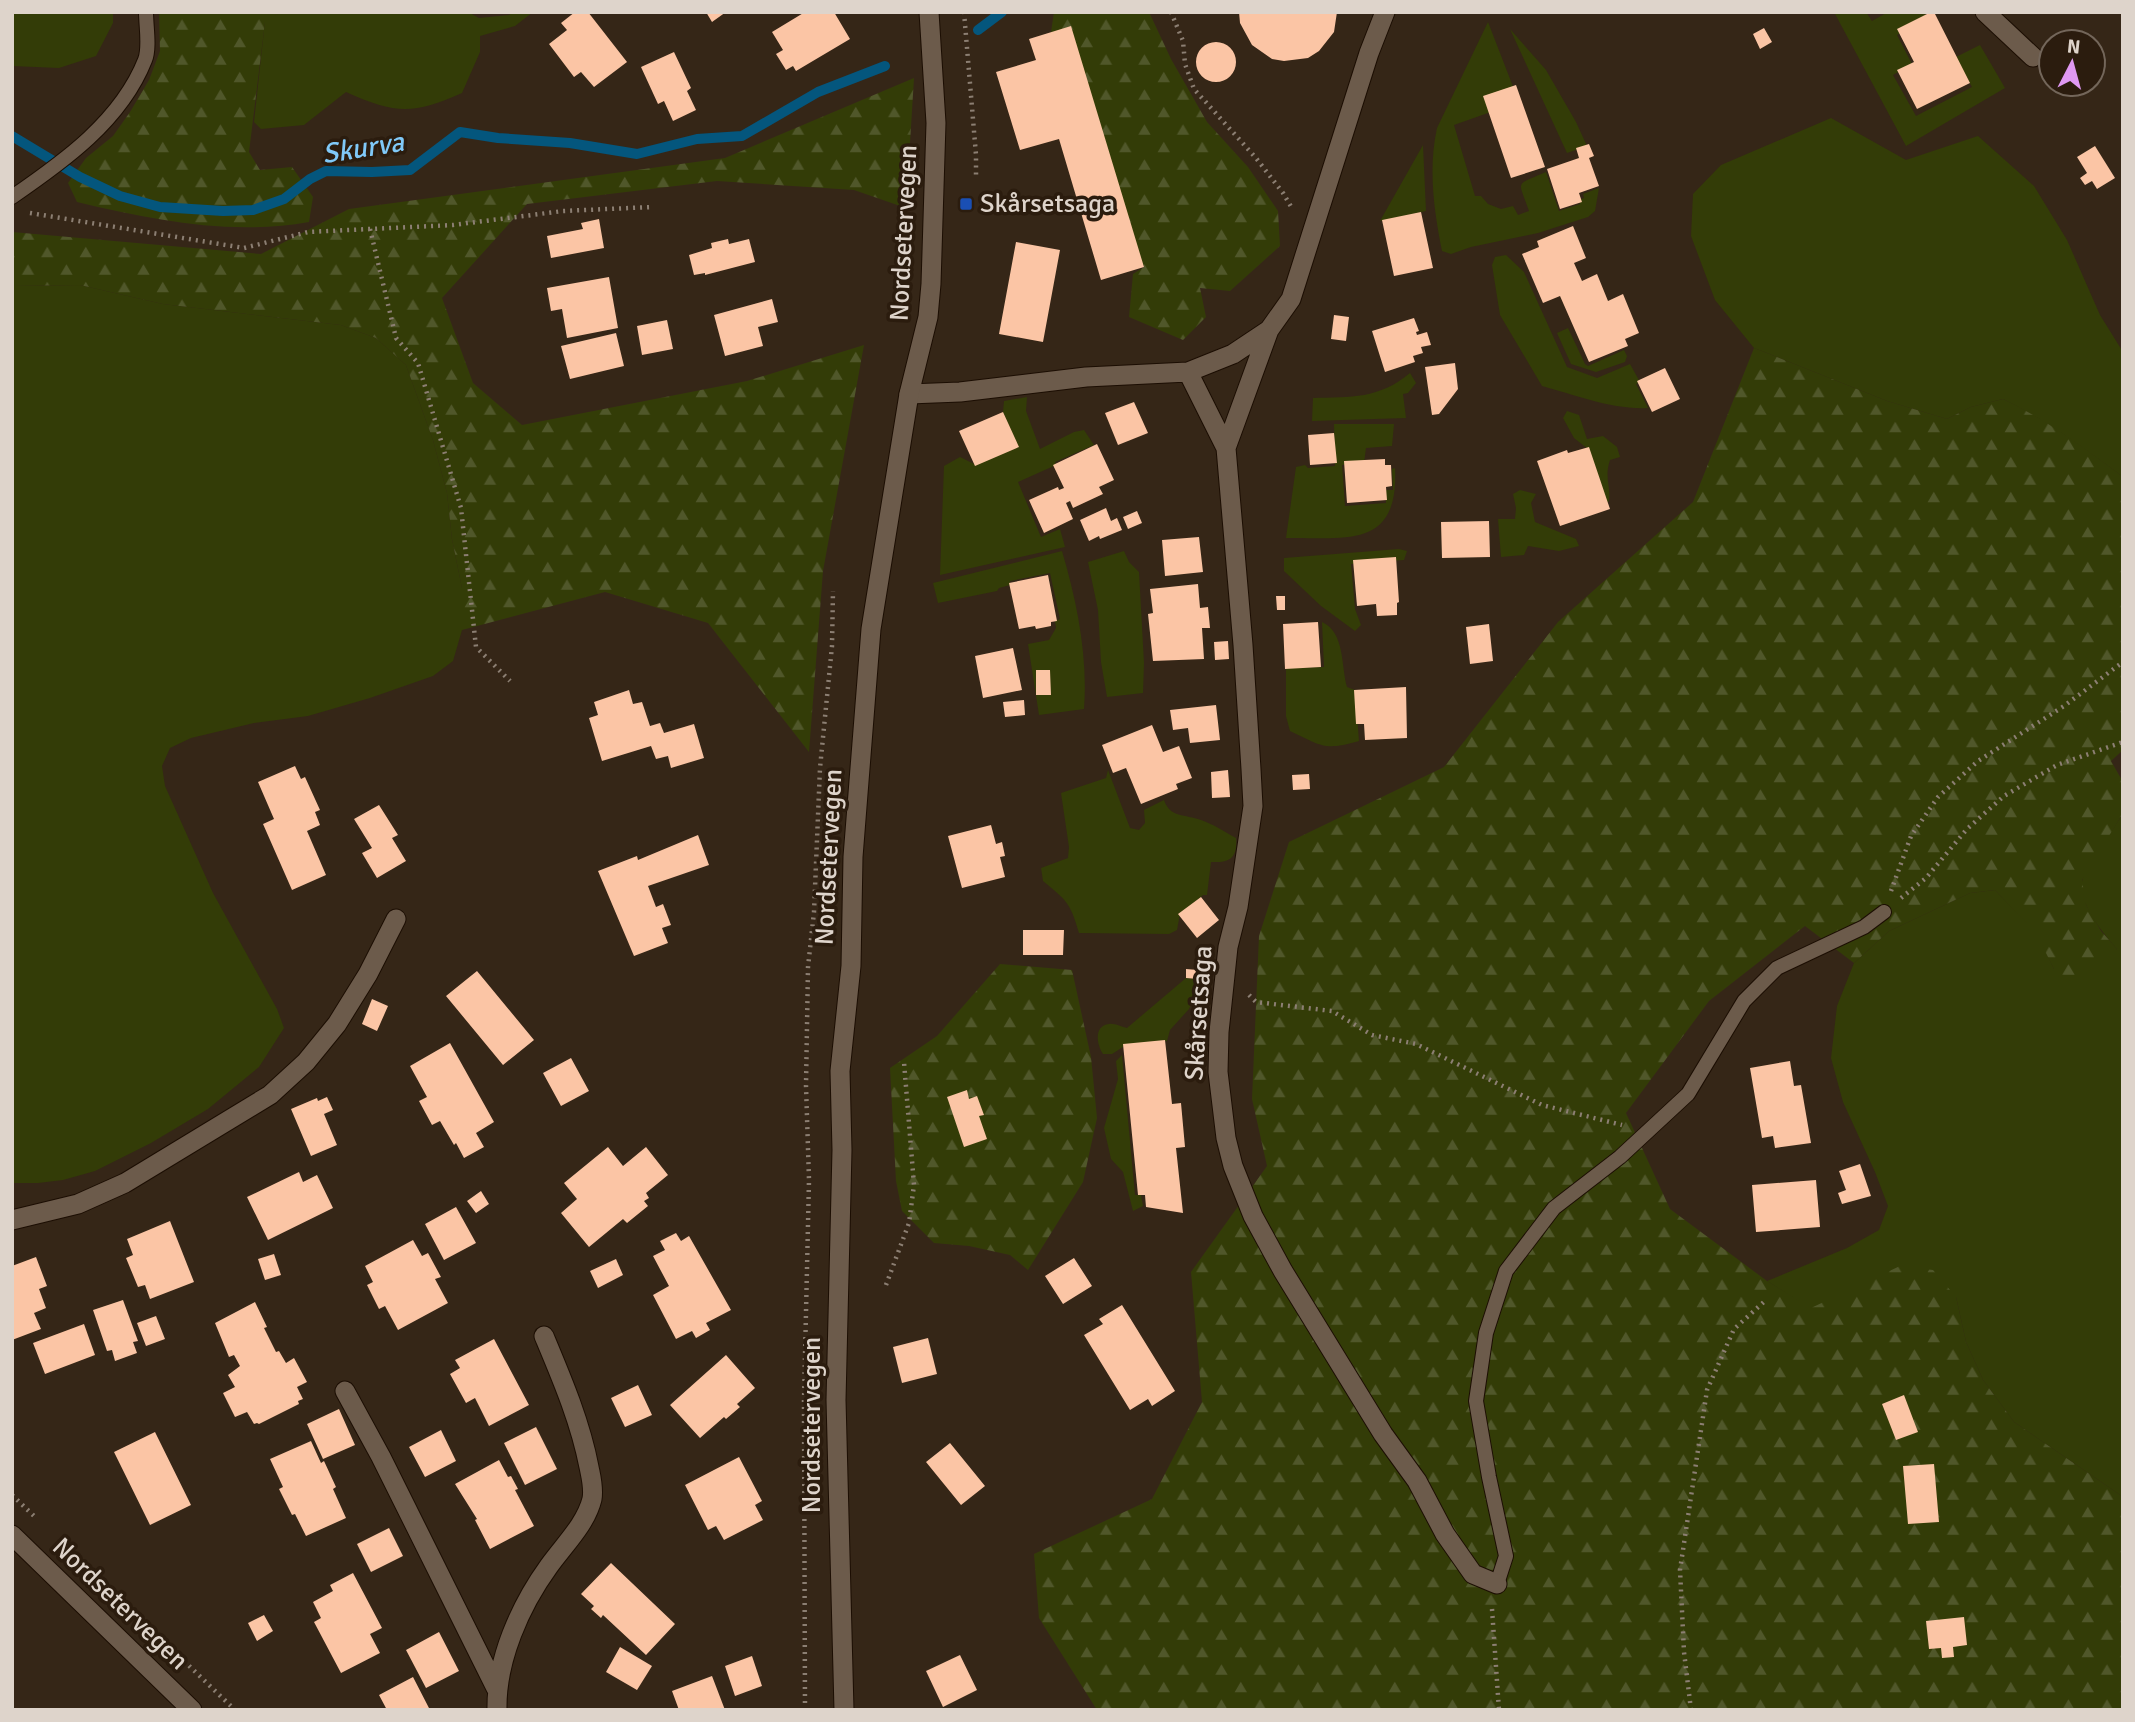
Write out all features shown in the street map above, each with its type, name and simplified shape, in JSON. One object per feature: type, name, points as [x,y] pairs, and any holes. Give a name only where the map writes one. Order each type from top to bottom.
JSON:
[{"type":"street","name":"Nordsetervegen","points":[[844,1710],[836,1400],[842,1150],[840,1071],[851,966],[853,857],[871,629],[909,394],[928,317],[931,284],[936,123],[929,12]]},
{"type":"street","name":"Skårsetsaga","points":[[1226,448],[1269,330],[1291,299],[1369,53],[1385,12]]},
{"type":"street","points":[[1985,12],[2033,57]]},
{"type":"street","name":"Skårsetsaga","points":[[909,394],[960,392],[1086,377],[1188,372],[1233,354],[1269,330]]},
{"type":"street","name":"Skårsetsaga","points":[[1188,372],[1226,448],[1243,645],[1253,806],[1238,907],[1228,947],[1218,1072],[1233,1166],[1253,1216],[1315,1325],[1383,1434],[1417,1481],[1445,1534],[1473,1574],[1497,1584]]},
{"type":"street","points":[[12,1220],[79,1204],[125,1183],[270,1095],[306,1062],[337,1024],[368,974],[396,919]]},
{"type":"street","points":[[496,1710],[496,1688],[512,1635],[532,1594],[583,1521],[592,1499],[583,1437],[544,1336]]},
{"type":"street","points":[[345,1391],[382,1457],[496,1688]]},
{"type":"street","name":"Nordsetervegen","points":[[12,1535],[192,1710]]},
{"type":"lane","points":[[12,197],[82,147],[124,99],[146,58],[146,12]]},
{"type":"lane","points":[[1497,1584],[1506,1556],[1476,1401],[1486,1333],[1506,1272],[1554,1208],[1620,1157],[1688,1094],[1744,1002],[1777,968],[1864,927],[1884,912]]},
{"type":"path","points":[[964,12],[976,179]]},
{"type":"path","points":[[1171,12],[1183,41],[1185,64],[1194,89],[1256,158],[1283,193],[1301,226],[1308,246]]},
{"type":"path","points":[[25,212],[244,248],[308,232],[453,225],[563,211],[652,207]]},
{"type":"path","points":[[370,229],[396,338],[418,363],[461,508],[476,647],[510,681]]},
{"type":"path","points":[[805,1710],[804,1401],[809,1180],[806,1086],[808,967],[814,912],[820,768],[832,646],[833,591]]},
{"type":"path","points":[[1884,912],[1910,836],[1938,797],[1978,761],[2064,706],[2123,662]]},
{"type":"path","points":[[1884,912],[1926,878],[1967,829],[2004,796],[2057,765],[2123,742]]},
{"type":"path","points":[[1226,971],[1256,1002],[1332,1011],[1372,1035],[1416,1044],[1542,1105],[1646,1132]]},
{"type":"path","points":[[886,1284],[894,1270],[909,1223],[915,1185],[904,1062]]},
{"type":"path","points":[[1691,1710],[1684,1652],[1680,1570],[1707,1390],[1734,1329],[1766,1300]]},
{"type":"path","points":[[12,1495],[43,1524]]},
{"type":"path","points":[[73,1553],[235,1710]]},
{"type":"path","points":[[1497,1584],[1491,1614],[1499,1710]]},
{"type":"green space","points":[[12,12],[113,12],[113,23],[96,56],[59,68],[12,66]]},
{"type":"green space","points":[[159,12],[281,12],[265,22],[249,152],[260,170],[292,167],[313,197],[309,222],[280,226],[221,227],[134,215],[77,202],[68,183],[86,158],[113,136],[149,80],[160,51]]},
{"type":"green space","points":[[281,12],[468,12],[479,18],[509,15],[513,12],[533,12],[515,26],[480,36],[480,52],[462,93],[430,105],[404,109],[378,105],[346,92],[304,125],[261,129],[254,122],[265,21]]},
{"type":"green space","points":[[1054,12],[1149,12],[1171,59],[1207,122],[1248,167],[1278,211],[1280,246],[1230,291],[1200,288],[1206,317],[1183,340],[1129,317],[1133,274],[1144,267],[1051,32]]},
{"type":"green space","points":[[1834,12],[1866,12],[1872,21],[1888,12],[1927,12],[1921,21],[1897,35],[1912,64],[1893,75],[1916,116],[1972,87],[1956,57],[1980,45],[2005,88],[1906,146]]},
{"type":"green space","points":[[1488,22],[1519,102],[1454,125],[1475,196],[1481,196],[1488,204],[1501,209],[1513,206],[1518,215],[1529,211],[1521,185],[1546,172],[1559,211],[1580,204],[1579,200],[1584,198],[1583,194],[1599,188],[1595,211],[1588,217],[1538,233],[1471,247],[1451,254],[1442,251],[1437,221],[1433,190],[1434,143],[1437,128]]},
{"type":"green space","points":[[1510,29],[1546,70],[1587,146],[1567,153]]},
{"type":"green space","points":[[914,78],[906,208],[854,190],[717,181],[527,204],[442,298],[473,383],[522,425],[747,381],[864,345],[823,571],[809,752],[708,623],[605,592],[462,630],[462,588],[452,539],[447,493],[433,440],[406,365],[376,338],[341,325],[163,304],[80,285],[12,286],[12,232],[261,254],[349,209],[725,158]]},
{"type":"green space","points":[[1831,118],[1906,160],[1978,136],[2034,186],[2067,240],[2100,315],[2123,352],[2123,477],[2050,426],[2003,399],[1971,407],[1947,419],[1887,401],[1754,348],[1715,300],[1691,236],[1693,194],[1721,165]]},
{"type":"green space","points":[[1423,145],[1426,211],[1380,221]]},
{"type":"green space","points":[[1506,255],[1524,272],[1567,367],[1597,378],[1630,364],[1640,382],[1636,384],[1648,408],[1608,404],[1542,386],[1500,315],[1492,265],[1495,257]]},
{"type":"green space","points":[[80,285],[163,304],[341,325],[376,338],[406,365],[433,440],[447,493],[452,539],[462,588],[462,630],[453,661],[433,676],[308,716],[254,723],[191,738],[170,748],[162,766],[165,786],[213,893],[277,1009],[284,1028],[259,1067],[208,1109],[151,1143],[95,1171],[63,1180],[12,1183],[12,286]]},
{"type":"green space","points":[[1568,328],[1588,366],[1624,350],[1627,356],[1625,362],[1596,372],[1571,364],[1557,333]]},
{"type":"green space","points":[[1754,348],[1887,401],[1947,419],[1971,407],[2003,399],[2050,425],[2123,477],[2123,750],[2111,761],[2123,782],[2123,813],[2082,880],[2086,905],[2101,931],[2117,949],[2103,965],[2074,983],[2054,969],[2036,933],[1995,890],[1970,893],[1889,931],[1854,963],[1805,926],[1709,1001],[1626,1113],[1670,1209],[1767,1281],[1811,1308],[1900,1266],[1933,1270],[1956,1297],[1966,1342],[1983,1380],[2014,1422],[2123,1497],[2123,1710],[1097,1710],[1039,1618],[1034,1554],[1152,1499],[1202,1402],[1191,1272],[1267,1166],[1252,1099],[1259,936],[1289,842],[1444,767],[1558,622],[1693,502]]},
{"type":"green space","points":[[1410,373],[1416,383],[1408,393],[1403,394],[1406,418],[1312,421],[1313,398],[1352,397],[1376,392]]},
{"type":"green space","points":[[1027,397],[1026,411],[1040,449],[1074,432],[1084,430],[1094,445],[1018,482],[1041,537],[1060,529],[1065,547],[940,575],[944,466],[960,457],[976,465],[1018,447],[1003,412],[1004,401]]},
{"type":"green space","points":[[1567,411],[1579,415],[1587,439],[1603,436],[1617,447],[1620,457],[1610,460],[1609,501],[1604,505],[1588,449],[1574,438],[1563,418]]},
{"type":"green space","points":[[1334,424],[1394,424],[1392,446],[1366,448],[1364,463],[1342,465],[1345,506],[1386,503],[1386,490],[1393,490],[1392,469],[1395,468],[1394,495],[1388,513],[1378,526],[1348,537],[1286,538],[1296,467],[1335,466]]},
{"type":"green space","points":[[1520,490],[1536,494],[1531,503],[1535,522],[1576,539],[1579,546],[1559,551],[1528,546],[1524,555],[1501,557],[1498,519],[1515,519],[1513,494]]},
{"type":"green space","points":[[1399,549],[1407,551],[1404,560],[1351,564],[1355,609],[1361,625],[1355,631],[1321,606],[1284,571],[1284,558]]},
{"type":"green space","points":[[1062,551],[1080,629],[1084,709],[1039,715],[1028,644],[1049,640],[1056,628],[1055,621],[1060,619],[1050,573],[1010,581],[1010,585],[997,591],[938,603],[933,583]]},
{"type":"green space","points":[[1124,551],[1129,562],[1139,572],[1143,693],[1107,697],[1101,662],[1098,610],[1088,562]]},
{"type":"green space","points":[[1322,622],[1335,633],[1341,650],[1347,687],[1355,690],[1359,741],[1338,746],[1323,745],[1290,731],[1286,716],[1286,668],[1324,667]]},
{"type":"green space","points":[[1108,770],[1130,828],[1139,830],[1145,823],[1144,810],[1164,800],[1174,813],[1205,822],[1236,838],[1234,855],[1231,858],[1211,862],[1207,895],[1203,895],[1180,914],[1177,930],[1169,934],[1079,933],[1067,903],[1043,881],[1041,868],[1068,858],[1069,847],[1061,793],[1106,778]]},
{"type":"green space","points":[[2123,813],[2123,1497],[2014,1422],[1983,1380],[1966,1342],[1956,1297],[1852,1290],[1811,1309],[1767,1281],[1847,1248],[1879,1230],[1888,1206],[1843,1102],[1831,1058],[1837,1006],[1854,963],[1889,931],[1970,893],[1995,890],[2037,933],[2054,969],[2117,949],[2092,916],[2082,887],[2083,878],[2091,863]]},
{"type":"green space","points":[[1000,964],[1072,970],[1091,1057],[1097,1118],[1083,1182],[1028,1270],[1010,1255],[969,1246],[934,1243],[902,1211],[896,1181],[890,1068],[937,1036]]},
{"type":"green space","points":[[1186,978],[1202,982],[1189,1009],[1170,1030],[1167,1041],[1126,1045],[1112,1054],[1103,1054],[1098,1041],[1100,1028],[1111,1024],[1127,1028]]},
{"type":"green space","points":[[1122,1055],[1135,1195],[1141,1195],[1143,1206],[1133,1211],[1123,1172],[1111,1159],[1104,1128],[1118,1079],[1116,1061]]},
{"type":"building","points":[[575,12],[588,12],[627,62],[594,87],[581,72],[574,77],[549,44],[567,30],[561,23]]},
{"type":"building","points":[[706,12],[726,12],[712,22]]},
{"type":"building","points":[[805,12],[834,12],[850,39],[796,71],[793,66],[786,70],[776,54],[783,50],[772,32]]},
{"type":"building","points":[[1239,12],[1337,12],[1334,32],[1319,51],[1308,58],[1284,61],[1272,59],[1252,45],[1240,23]]},
{"type":"building","points":[[1934,12],[1970,83],[1917,109],[1897,70],[1914,62],[1897,29]]},
{"type":"building","points":[[1071,26],[1144,267],[1101,280],[1059,139],[1020,150],[996,72],[1036,60],[1029,39]]},
{"type":"building","points":[[1764,28],[1772,42],[1760,49],[1753,34]]},
{"type":"building","points":[[1216,42],[1230,48],[1236,62],[1230,76],[1216,82],[1202,76],[1196,62],[1202,48]]},
{"type":"building","points":[[674,52],[691,88],[687,91],[696,110],[673,121],[664,101],[658,104],[641,67]]},
{"type":"building","points":[[1516,85],[1545,167],[1511,178],[1483,96]]},
{"type":"building","points":[[1589,144],[1594,156],[1589,158],[1599,186],[1579,193],[1582,202],[1560,209],[1547,169],[1579,158],[1576,148]]},
{"type":"building","points":[[2095,146],[2115,178],[2097,189],[2092,181],[2085,185],[2080,178],[2087,173],[2077,157]]},
{"type":"building","points":[[1421,212],[1433,268],[1394,276],[1382,220]]},
{"type":"building","points":[[599,219],[604,248],[551,258],[547,236],[583,229],[581,223]]},
{"type":"building","points":[[1573,226],[1586,258],[1574,263],[1582,281],[1597,274],[1608,301],[1623,294],[1639,333],[1625,339],[1628,346],[1589,362],[1560,296],[1543,303],[1522,254],[1539,247],[1537,241]]},
{"type":"building","points":[[728,239],[729,244],[749,239],[755,262],[705,275],[694,275],[689,255],[712,248],[711,243]]},
{"type":"building","points":[[1016,242],[1060,250],[1043,342],[999,334]]},
{"type":"building","points":[[609,277],[618,328],[567,338],[562,309],[551,311],[547,288]]},
{"type":"building","points":[[772,299],[778,322],[758,327],[763,346],[725,356],[714,315]]},
{"type":"building","points":[[1334,315],[1349,317],[1346,341],[1331,339]]},
{"type":"building","points":[[1414,318],[1419,331],[1416,332],[1417,335],[1427,332],[1431,345],[1421,347],[1423,353],[1413,356],[1415,362],[1385,372],[1372,331]]},
{"type":"building","points":[[667,320],[673,349],[642,355],[637,326]]},
{"type":"building","points":[[616,333],[624,366],[570,379],[561,346]]},
{"type":"building","points":[[1455,363],[1458,389],[1439,414],[1432,415],[1425,367]]},
{"type":"building","points":[[1665,368],[1680,399],[1652,412],[1637,381]]},
{"type":"building","points":[[1134,402],[1148,433],[1118,445],[1105,413]]},
{"type":"building","points":[[1003,412],[1019,447],[975,466],[959,431]]},
{"type":"building","points":[[1334,433],[1337,463],[1310,465],[1308,435]]},
{"type":"building","points":[[1097,444],[1114,480],[1099,487],[1103,494],[1073,508],[1070,501],[1066,503],[1073,519],[1044,533],[1029,500],[1058,487],[1059,490],[1064,488],[1053,465]]},
{"type":"building","points":[[1589,447],[1610,509],[1560,526],[1537,461],[1567,450],[1568,453]]},
{"type":"building","points":[[1385,459],[1385,465],[1391,465],[1392,486],[1386,487],[1387,500],[1347,503],[1344,461]]},
{"type":"building","points":[[1106,508],[1111,521],[1117,518],[1122,530],[1089,541],[1080,520]]},
{"type":"building","points":[[1137,511],[1142,523],[1128,529],[1123,517]]},
{"type":"building","points":[[1489,521],[1490,557],[1442,558],[1441,522]]},
{"type":"building","points":[[1199,537],[1203,572],[1165,576],[1162,540]]},
{"type":"building","points":[[1396,557],[1399,602],[1397,615],[1377,616],[1376,604],[1357,606],[1353,560]]},
{"type":"building","points":[[1048,575],[1057,621],[1051,622],[1051,626],[1019,629],[1009,583]]},
{"type":"building","points":[[1198,584],[1200,608],[1208,607],[1210,628],[1202,628],[1204,659],[1153,661],[1148,614],[1153,613],[1150,589]]},
{"type":"building","points":[[1276,596],[1285,596],[1285,610],[1277,610]]},
{"type":"building","points":[[1318,622],[1321,667],[1285,669],[1283,624]]},
{"type":"building","points":[[1489,624],[1493,661],[1470,664],[1466,627]]},
{"type":"building","points":[[1228,641],[1229,659],[1215,660],[1214,642]]},
{"type":"building","points":[[1013,648],[1022,690],[983,698],[975,656]]},
{"type":"building","points":[[1036,670],[1050,670],[1051,695],[1036,695]]},
{"type":"building","points":[[1406,687],[1407,738],[1365,740],[1364,724],[1356,724],[1354,690]]},
{"type":"building","points":[[629,690],[633,704],[642,702],[650,726],[660,723],[664,733],[694,724],[704,758],[671,768],[668,756],[656,759],[651,746],[602,761],[589,718],[598,715],[594,702]]},
{"type":"building","points":[[1024,700],[1025,715],[1005,717],[1003,702]]},
{"type":"building","points":[[1216,705],[1220,740],[1190,743],[1188,728],[1173,730],[1170,710]]},
{"type":"building","points":[[1152,725],[1163,752],[1179,746],[1192,778],[1176,784],[1178,789],[1141,804],[1126,768],[1113,773],[1102,745]]},
{"type":"building","points":[[295,766],[301,779],[305,777],[320,810],[315,812],[320,825],[307,831],[326,875],[292,890],[263,824],[274,819],[258,782]]},
{"type":"building","points":[[1228,770],[1230,797],[1212,798],[1211,772]]},
{"type":"building","points":[[1309,774],[1310,789],[1293,790],[1292,775]]},
{"type":"building","points":[[379,805],[398,835],[392,838],[406,861],[377,878],[362,853],[372,848],[354,819]]},
{"type":"building","points":[[991,825],[996,844],[1002,842],[1005,856],[1000,857],[1005,877],[962,888],[948,836]]},
{"type":"building","points":[[698,835],[709,865],[648,886],[656,907],[663,904],[671,925],[662,928],[668,943],[634,956],[598,871],[637,856],[638,860]]},
{"type":"building","points":[[1201,897],[1219,920],[1197,938],[1178,914]]},
{"type":"building","points":[[1023,930],[1064,930],[1063,955],[1023,955]]},
{"type":"building","points":[[1186,969],[1198,970],[1198,979],[1186,978]]},
{"type":"building","points":[[477,971],[534,1040],[503,1065],[446,996]]},
{"type":"building","points":[[372,999],[388,1006],[377,1031],[362,1024]]},
{"type":"building","points":[[1165,1040],[1172,1104],[1181,1103],[1185,1147],[1176,1148],[1183,1213],[1146,1207],[1145,1195],[1138,1195],[1123,1044]]},
{"type":"building","points":[[450,1043],[494,1122],[476,1133],[484,1147],[464,1158],[440,1121],[432,1125],[419,1101],[427,1097],[410,1066]]},
{"type":"building","points":[[571,1058],[589,1091],[561,1106],[543,1073]]},
{"type":"building","points":[[1790,1061],[1794,1086],[1801,1085],[1811,1143],[1775,1148],[1773,1136],[1762,1138],[1750,1068]]},
{"type":"building","points":[[967,1090],[969,1099],[977,1096],[984,1115],[979,1116],[987,1139],[964,1147],[947,1097]]},
{"type":"building","points":[[327,1097],[333,1110],[324,1114],[337,1145],[311,1156],[291,1109],[317,1098],[318,1101]]},
{"type":"building","points":[[608,1147],[623,1166],[646,1147],[668,1175],[646,1193],[649,1198],[644,1201],[648,1206],[627,1223],[623,1219],[589,1247],[561,1213],[577,1199],[564,1183]]},
{"type":"building","points":[[1860,1164],[1871,1196],[1842,1204],[1838,1193],[1846,1190],[1839,1171]]},
{"type":"building","points":[[299,1172],[303,1182],[317,1175],[333,1208],[268,1240],[247,1197]]},
{"type":"building","points":[[1816,1180],[1820,1227],[1756,1232],[1752,1185]]},
{"type":"building","points":[[481,1191],[489,1204],[476,1213],[467,1201]]},
{"type":"building","points":[[456,1207],[476,1243],[444,1260],[425,1224]]},
{"type":"building","points":[[170,1221],[194,1282],[150,1299],[145,1285],[138,1287],[126,1258],[133,1255],[127,1239]]},
{"type":"building","points":[[676,1233],[681,1241],[689,1236],[731,1310],[706,1323],[710,1330],[696,1338],[692,1331],[676,1339],[653,1295],[669,1286],[653,1256],[665,1250],[660,1241]]},
{"type":"building","points":[[413,1240],[422,1256],[428,1253],[441,1277],[435,1279],[448,1303],[398,1330],[385,1306],[379,1309],[367,1285],[373,1282],[365,1266]]},
{"type":"building","points":[[274,1254],[281,1275],[265,1280],[258,1259]]},
{"type":"building","points":[[36,1257],[47,1286],[39,1289],[46,1308],[34,1313],[41,1329],[12,1340],[12,1266]]},
{"type":"building","points":[[1074,1258],[1092,1286],[1063,1304],[1045,1276]]},
{"type":"building","points":[[616,1259],[623,1275],[598,1288],[590,1271]]},
{"type":"building","points":[[123,1300],[138,1341],[133,1342],[137,1353],[115,1361],[112,1350],[107,1351],[93,1310]]},
{"type":"building","points":[[255,1302],[276,1352],[279,1351],[286,1363],[294,1358],[307,1382],[297,1387],[303,1399],[298,1401],[299,1404],[259,1424],[254,1424],[247,1412],[235,1417],[223,1393],[235,1387],[228,1375],[240,1366],[234,1355],[229,1357],[215,1323]]},
{"type":"building","points":[[1122,1305],[1175,1391],[1152,1406],[1148,1399],[1130,1410],[1084,1335],[1103,1324],[1099,1319]]},
{"type":"building","points":[[156,1316],[165,1339],[146,1346],[137,1323]]},
{"type":"building","points":[[84,1324],[95,1355],[45,1374],[33,1343]]},
{"type":"building","points":[[928,1338],[937,1374],[902,1383],[893,1347]]},
{"type":"building","points":[[494,1339],[529,1405],[489,1426],[475,1398],[466,1403],[450,1374],[460,1368],[455,1360]]},
{"type":"building","points":[[726,1355],[755,1388],[737,1404],[740,1407],[700,1438],[670,1405]]},
{"type":"building","points":[[638,1385],[652,1415],[625,1427],[611,1398]]},
{"type":"building","points":[[1904,1395],[1918,1432],[1896,1440],[1882,1404]]},
{"type":"building","points":[[339,1409],[355,1445],[323,1459],[307,1424]]},
{"type":"building","points":[[536,1427],[557,1469],[525,1485],[504,1443]]},
{"type":"building","points":[[441,1430],[456,1461],[425,1477],[409,1447]]},
{"type":"building","points":[[155,1432],[191,1505],[150,1525],[114,1452]]},
{"type":"building","points":[[311,1441],[336,1487],[333,1489],[346,1518],[306,1536],[279,1489],[283,1487],[270,1459]]},
{"type":"building","points":[[950,1443],[985,1486],[961,1505],[926,1462]]},
{"type":"building","points":[[739,1457],[762,1501],[755,1505],[763,1520],[724,1540],[716,1526],[708,1530],[685,1485]]},
{"type":"building","points":[[499,1460],[518,1489],[515,1490],[534,1526],[490,1549],[475,1520],[477,1519],[455,1484]]},
{"type":"building","points":[[1934,1464],[1939,1522],[1908,1524],[1903,1466]]},
{"type":"building","points":[[389,1528],[403,1556],[371,1572],[357,1544]]},
{"type":"building","points":[[611,1563],[675,1624],[646,1655],[603,1615],[601,1618],[591,1609],[594,1606],[581,1594]]},
{"type":"building","points":[[353,1573],[382,1628],[370,1634],[380,1653],[341,1673],[314,1622],[321,1618],[313,1602],[333,1591],[330,1585]]},
{"type":"building","points":[[264,1615],[273,1631],[257,1641],[248,1623]]},
{"type":"building","points":[[1964,1617],[1967,1645],[1953,1647],[1954,1657],[1942,1658],[1941,1648],[1929,1649],[1926,1621]]},
{"type":"building","points":[[439,1632],[459,1671],[426,1688],[406,1650]]},
{"type":"building","points":[[620,1647],[652,1666],[637,1690],[606,1672]]},
{"type":"building","points":[[960,1655],[977,1690],[943,1707],[926,1671]]},
{"type":"building","points":[[752,1656],[762,1686],[735,1696],[725,1666]]},
{"type":"building","points":[[712,1676],[725,1710],[679,1710],[672,1691]]},
{"type":"building","points":[[413,1677],[430,1710],[387,1710],[379,1695]]},
{"type":"waterway","name":"Skurva","points":[[978,30],[1002,12]]},
{"type":"waterway","name":"Skurva","points":[[12,136],[80,177],[120,196],[160,207],[253,210],[284,199],[310,179],[326,171],[410,170],[460,132],[498,138],[570,143],[637,154],[697,139],[742,136],[818,92],[885,66]]},
{"type":"place","name":"Skårsetsaga","points":[[966,204]]}]
